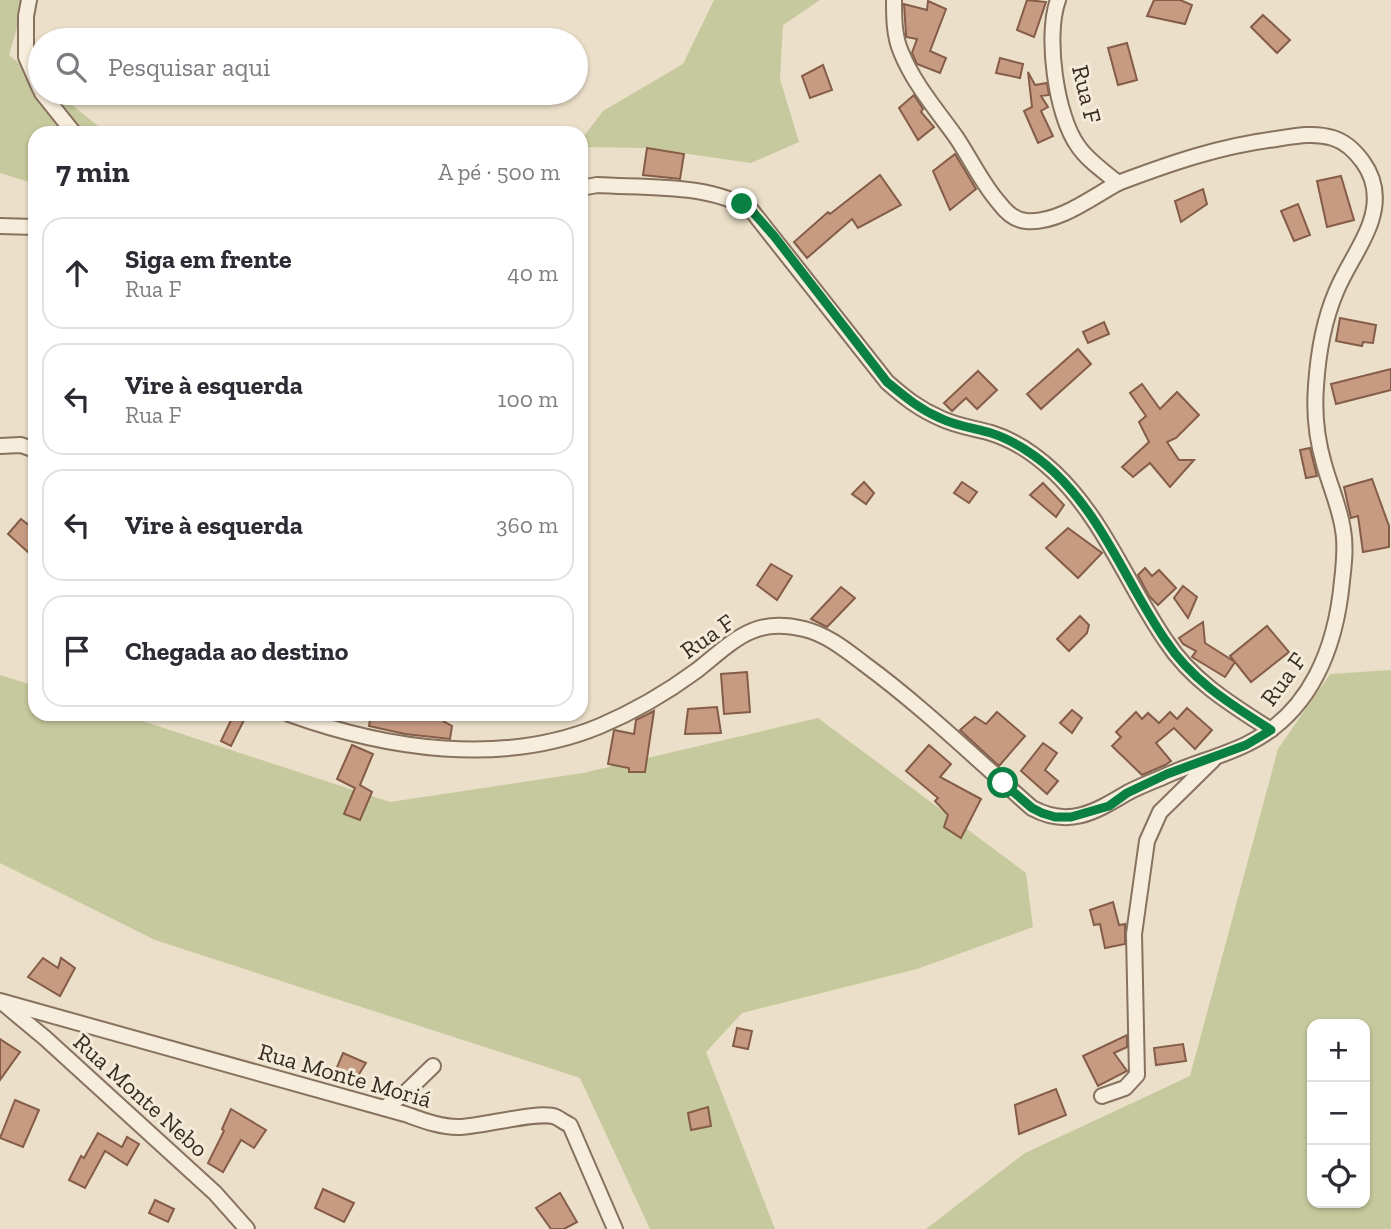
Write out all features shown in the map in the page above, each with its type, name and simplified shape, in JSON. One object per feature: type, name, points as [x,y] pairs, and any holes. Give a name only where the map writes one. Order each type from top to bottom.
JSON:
[{"type":"street","points":[[28,62],[26,16],[29,0]]},
{"type":"street","points":[[894,0],[894,25],[900,51],[921,92],[957,138],[993,195],[1010,214],[1027,221],[1062,214],[1118,183]]},
{"type":"street","name":"Rua F","points":[[311,721],[356,735],[432,747],[485,749],[537,744],[586,731],[621,716],[681,682],[751,631],[769,626],[806,629],[846,651],[919,708],[1032,808],[1055,817],[1071,817],[1109,806],[1127,793],[1246,745],[1287,718],[1316,677],[1332,641],[1339,615],[1344,560],[1343,530],[1323,461],[1315,415],[1316,385],[1327,318],[1335,293],[1372,220],[1375,203],[1374,180],[1361,159],[1345,144],[1335,138],[1308,134],[1258,141],[1189,156],[1118,183],[1078,146],[1062,108],[1056,83],[1053,25],[1058,0]]},
{"type":"street","points":[[52,105],[68,126]]},
{"type":"street","points":[[588,187],[704,192],[731,198],[752,211],[887,382],[900,394],[912,404],[941,419],[1010,441],[1053,470],[1077,495],[1166,643],[1202,683],[1271,730]]},
{"type":"street","points":[[0,226],[28,227]]},
{"type":"street","points":[[0,446],[21,445],[28,448]]},
{"type":"street","points":[[1102,1096],[1125,1087],[1138,1075],[1134,934],[1137,898],[1150,833],[1168,802],[1220,754]]},
{"type":"street","name":"Rua Monte Moriá","points":[[0,1001],[384,1108],[432,1124],[455,1127],[534,1115],[554,1116],[570,1125],[615,1229]]},
{"type":"street","name":"Rua Monte Nebo","points":[[0,1001],[45,1038],[215,1193],[247,1229]]},
{"type":"street","points":[[384,1108],[403,1095],[433,1066]]},
{"type":"green space","points":[[0,0],[25,0],[9,55],[28,70],[28,105],[72,105],[98,126],[28,126],[28,182],[0,173]]},
{"type":"green space","points":[[714,0],[820,0],[783,25],[780,79],[799,142],[751,163],[647,148],[588,147],[588,131],[603,111],[683,64]]},
{"type":"green space","points":[[1391,670],[1391,1229],[926,1229],[1025,1153],[1190,1076],[1278,749],[1330,674]]},
{"type":"green space","points":[[0,675],[28,684],[28,721],[142,721],[390,802],[583,773],[818,718],[1026,873],[1033,927],[917,969],[742,1013],[706,1052],[775,1229],[650,1229],[580,1078],[155,940],[0,863]]},
{"type":"building","points":[[1027,0],[1046,2],[1034,37],[1017,30]]},
{"type":"building","points":[[1154,0],[1180,0],[1192,5],[1185,24],[1147,16]]},
{"type":"building","points":[[928,1],[946,9],[930,51],[946,58],[940,73],[917,64],[912,53],[917,39],[906,37],[904,4],[927,10]]},
{"type":"building","points":[[1263,15],[1290,40],[1277,53],[1251,27]]},
{"type":"building","points":[[1127,43],[1137,80],[1118,85],[1108,48]]},
{"type":"building","points":[[1000,58],[1023,64],[1020,78],[996,73]]},
{"type":"building","points":[[823,65],[832,90],[810,98],[802,76]]},
{"type":"building","points":[[1028,72],[1035,85],[1047,83],[1049,95],[1041,96],[1048,107],[1041,111],[1053,136],[1038,143],[1024,111],[1032,107]]},
{"type":"building","points":[[914,95],[923,109],[921,112],[934,127],[918,140],[899,108]]},
{"type":"building","points":[[647,148],[684,154],[680,179],[643,175]]},
{"type":"building","points":[[955,154],[976,189],[950,210],[933,171]]},
{"type":"building","points":[[880,175],[901,205],[858,228],[852,219],[807,258],[794,242],[828,212],[830,214]]},
{"type":"building","points":[[1341,176],[1354,220],[1327,227],[1317,181]]},
{"type":"building","points":[[1203,189],[1207,204],[1181,222],[1175,201]]},
{"type":"building","points":[[1298,204],[1310,235],[1294,241],[1281,211]]},
{"type":"building","points":[[1340,318],[1376,325],[1373,343],[1363,342],[1362,346],[1336,341]]},
{"type":"building","points":[[1104,322],[1109,334],[1088,343],[1083,332]]},
{"type":"building","points":[[1078,349],[1091,364],[1041,409],[1027,394]]},
{"type":"building","points":[[1391,369],[1391,390],[1336,404],[1331,384]]},
{"type":"building","points":[[978,371],[997,390],[977,409],[966,398],[952,411],[944,403]]},
{"type":"building","points":[[1142,384],[1160,409],[1177,392],[1199,415],[1176,438],[1167,442],[1179,460],[1194,460],[1170,487],[1150,463],[1133,477],[1122,467],[1149,442],[1139,422],[1146,416],[1130,393]]},
{"type":"building","points":[[1310,448],[1317,476],[1306,478],[1300,450]]},
{"type":"building","points":[[1372,479],[1389,526],[1389,547],[1363,552],[1358,516],[1351,518],[1344,487]]},
{"type":"building","points":[[864,482],[874,493],[866,504],[852,494]]},
{"type":"building","points":[[962,482],[977,492],[969,503],[954,493]]},
{"type":"building","points":[[1043,483],[1064,505],[1056,517],[1030,495]]},
{"type":"building","points":[[21,519],[28,524],[28,552],[8,534]]},
{"type":"building","points":[[1068,528],[1102,553],[1078,578],[1046,548]]},
{"type":"building","points":[[771,564],[792,576],[777,600],[757,585]]},
{"type":"building","points":[[1145,568],[1152,576],[1159,570],[1176,588],[1158,605],[1149,596],[1138,575]]},
{"type":"building","points":[[1183,586],[1197,597],[1188,618],[1174,598]]},
{"type":"building","points":[[841,587],[855,598],[827,627],[811,619]]},
{"type":"building","points":[[1080,616],[1089,625],[1087,633],[1069,651],[1057,639]]},
{"type":"building","points":[[1203,622],[1205,643],[1235,662],[1225,677],[1192,657],[1196,651],[1183,644],[1179,638]]},
{"type":"building","points":[[1267,626],[1289,652],[1251,682],[1230,656]]},
{"type":"building","points":[[747,672],[750,712],[724,714],[721,674]]},
{"type":"building","points":[[717,707],[721,733],[685,734],[688,709]]},
{"type":"building","points":[[1187,708],[1212,730],[1195,749],[1174,728],[1156,743],[1171,761],[1165,765],[1142,775],[1112,746],[1121,737],[1116,732],[1136,712],[1142,719],[1148,713],[1159,723],[1170,712],[1177,719]]},
{"type":"building","points":[[1072,710],[1082,718],[1072,733],[1060,723]]},
{"type":"building","points":[[654,711],[645,772],[629,772],[629,768],[608,764],[614,730],[634,734],[636,720]]},
{"type":"building","points":[[997,712],[1025,736],[999,766],[960,730],[975,717],[986,724]]},
{"type":"building","points":[[231,721],[244,721],[231,746],[221,741]]},
{"type":"building","points":[[370,721],[443,721],[452,726],[450,739],[405,734],[369,726]]},
{"type":"building","points":[[1043,743],[1057,753],[1045,770],[1058,781],[1047,794],[1021,771]]},
{"type":"building","points":[[352,745],[373,754],[360,785],[372,792],[360,820],[344,814],[355,788],[337,779]]},
{"type":"building","points":[[929,745],[951,764],[940,777],[981,799],[961,838],[944,827],[948,815],[935,801],[938,798],[906,771]]},
{"type":"building","points":[[1113,902],[1119,925],[1125,924],[1125,944],[1105,948],[1100,924],[1094,925],[1090,910]]},
{"type":"building","points":[[43,958],[58,968],[61,958],[75,968],[60,996],[28,977]]},
{"type":"building","points":[[737,1028],[752,1031],[748,1049],[733,1046]]},
{"type":"building","points":[[1127,1035],[1127,1047],[1114,1053],[1127,1071],[1098,1086],[1083,1056]]},
{"type":"building","points":[[0,1039],[20,1052],[0,1080]]},
{"type":"building","points":[[1183,1044],[1186,1061],[1156,1065],[1154,1048]]},
{"type":"building","points":[[343,1053],[366,1063],[354,1082],[335,1072]]},
{"type":"building","points":[[1056,1089],[1066,1115],[1019,1134],[1015,1105]]},
{"type":"building","points":[[15,1100],[39,1110],[23,1147],[0,1138]]},
{"type":"building","points":[[708,1107],[711,1126],[691,1130],[688,1113]]},
{"type":"building","points":[[231,1109],[266,1130],[254,1148],[241,1140],[223,1172],[208,1163],[224,1131],[222,1129]]},
{"type":"building","points":[[98,1133],[122,1147],[127,1137],[139,1144],[127,1165],[105,1151],[85,1188],[69,1180],[81,1156],[84,1158]]},
{"type":"building","points":[[323,1189],[354,1203],[344,1222],[315,1208]]},
{"type":"building","points":[[560,1193],[577,1222],[564,1229],[551,1229],[536,1208]]},
{"type":"building","points":[[155,1200],[174,1209],[168,1222],[149,1213]]},
{"type":"route","points":[[742,204],[752,211],[774,236],[887,382],[900,394],[912,404],[941,419],[1010,441],[1053,470],[1077,495],[1104,536],[1166,643],[1202,683],[1271,730],[1246,745],[1167,774],[1127,793],[1109,806],[1071,817],[1055,817],[1032,808],[1003,783]]}]
